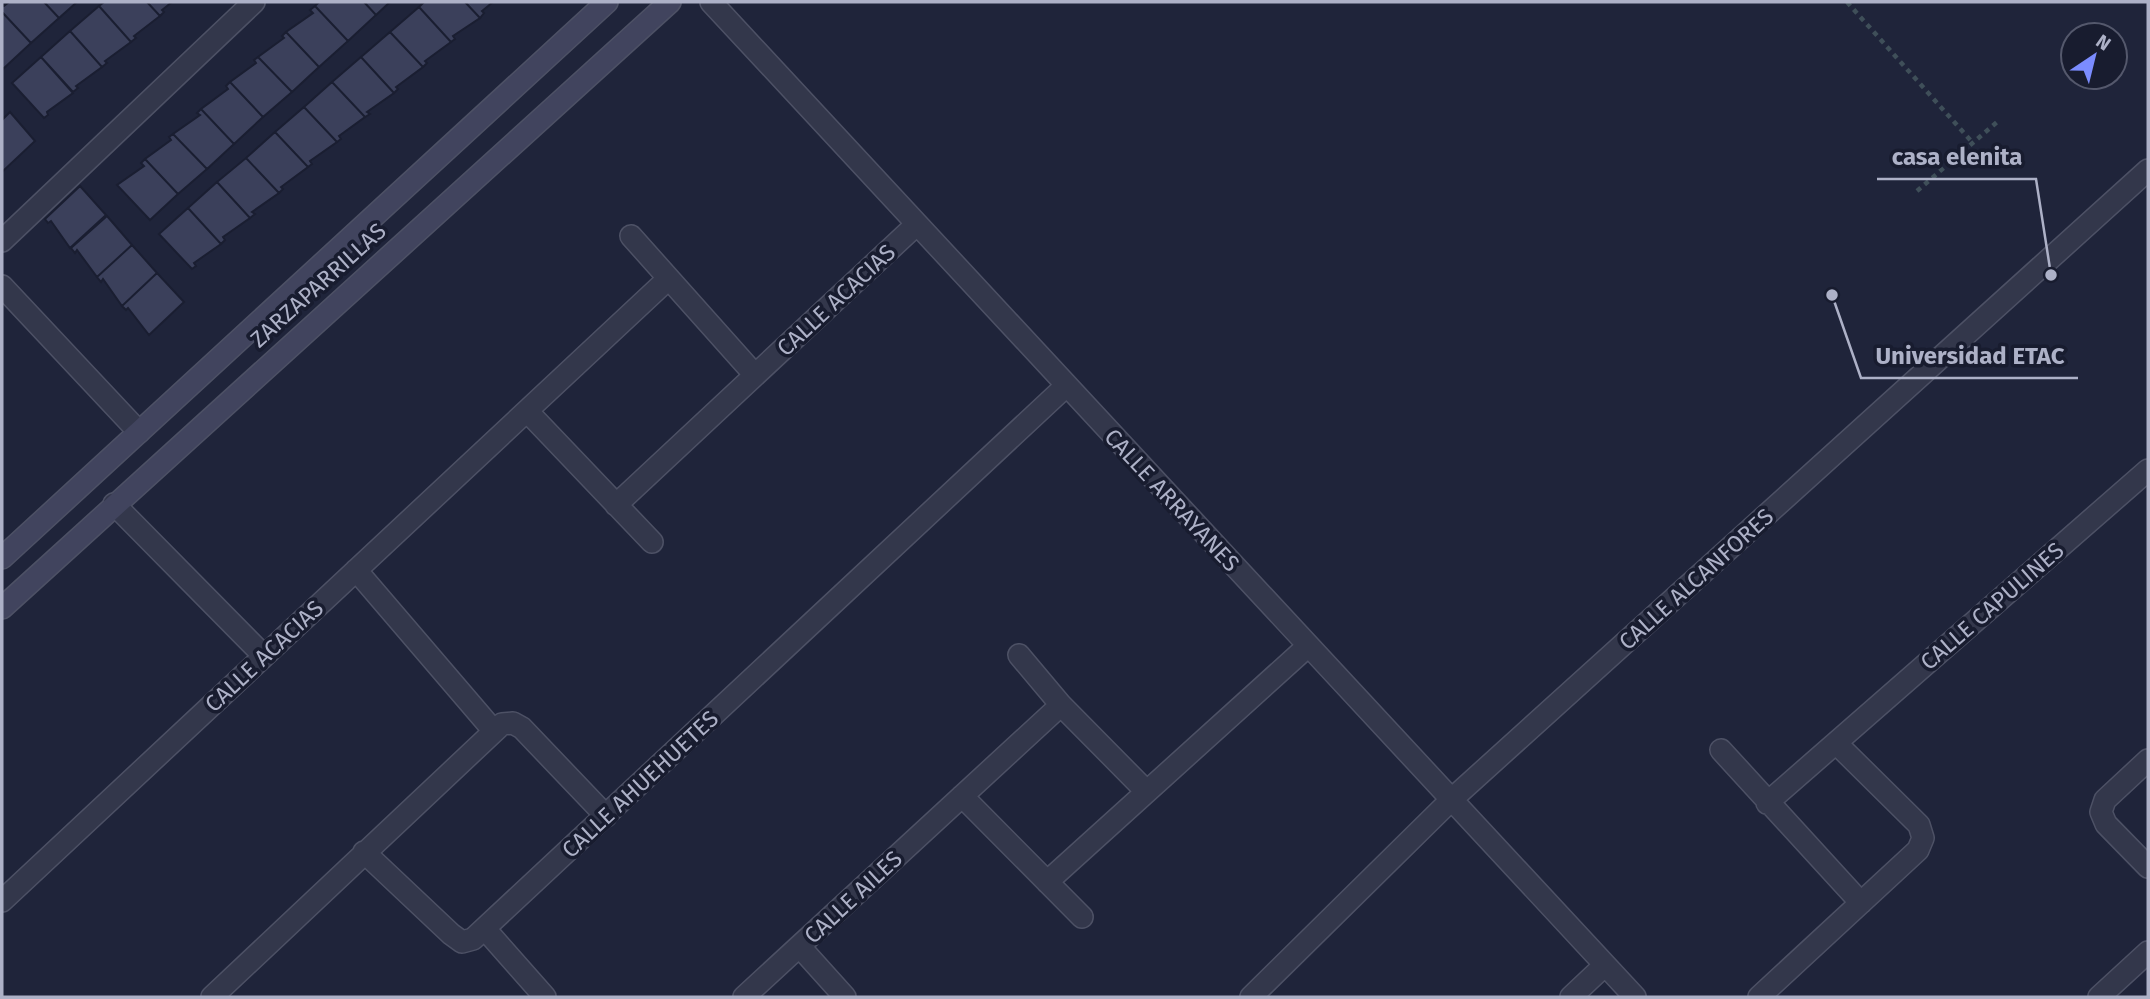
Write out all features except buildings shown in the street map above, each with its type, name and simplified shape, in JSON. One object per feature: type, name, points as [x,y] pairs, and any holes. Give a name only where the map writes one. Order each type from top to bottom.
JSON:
[{"type":"street","points":[[2,241],[254,2]]},
{"type":"street","name":"ZARZAPARRILLAS","points":[[2,558],[607,2]]},
{"type":"street","name":"ZARZAPARRILLAS","points":[[2,608],[670,2]]},
{"type":"street","name":"CALLE ARRAYANES","points":[[711,2],[1634,997]]},
{"type":"street","name":"CALLE ALCANFORES","points":[[1251,997],[1451,800],[2148,170]]},
{"type":"street","name":"CALLE ACACIAS","points":[[616,505],[916,225]]},
{"type":"street","points":[[631,236],[755,375]]},
{"type":"street","name":"CALLE ACACIAS","points":[[2,901],[668,279]]},
{"type":"street","points":[[2,286],[139,432]]},
{"type":"street","name":"CALLE AHUEHUETES","points":[[364,852],[462,942],[473,939],[1066,386]]},
{"type":"street","points":[[527,411],[652,542]]},
{"type":"street","name":"CALLE CAPULINES","points":[[1768,803],[2148,470]]},
{"type":"street","points":[[114,504],[264,656]]},
{"type":"street","points":[[356,570],[493,730]]},
{"type":"street","points":[[1046,882],[1308,646]]},
{"type":"street","points":[[1019,655],[1061,705],[1146,791]]},
{"type":"street","name":"CALLE AILES","points":[[744,997],[1061,705]]},
{"type":"street","points":[[212,997],[502,724],[513,723],[522,728],[606,816]]},
{"type":"street","points":[[1759,997],[1918,850],[1923,838],[1919,825],[1836,743]]},
{"type":"street","points":[[1721,750],[1861,903]]},
{"type":"street","points":[[2148,760],[2105,800],[2101,812],[2106,824],[2148,867]]},
{"type":"street","points":[[962,796],[1082,917]]},
{"type":"street","points":[[485,929],[545,997]]},
{"type":"street","points":[[800,947],[845,997]]},
{"type":"street","points":[[2099,997],[2148,952]]},
{"type":"street","points":[[1571,997],[1605,965]]},
{"type":"path","points":[[1847,2],[1972,142]]},
{"type":"path","points":[[1917,191],[1997,122]]},
{"type":"place","name":"casa elenita","points":[[2051,275]]},
{"type":"place","name":"Universidad ETAC","points":[[1832,295]]}]
